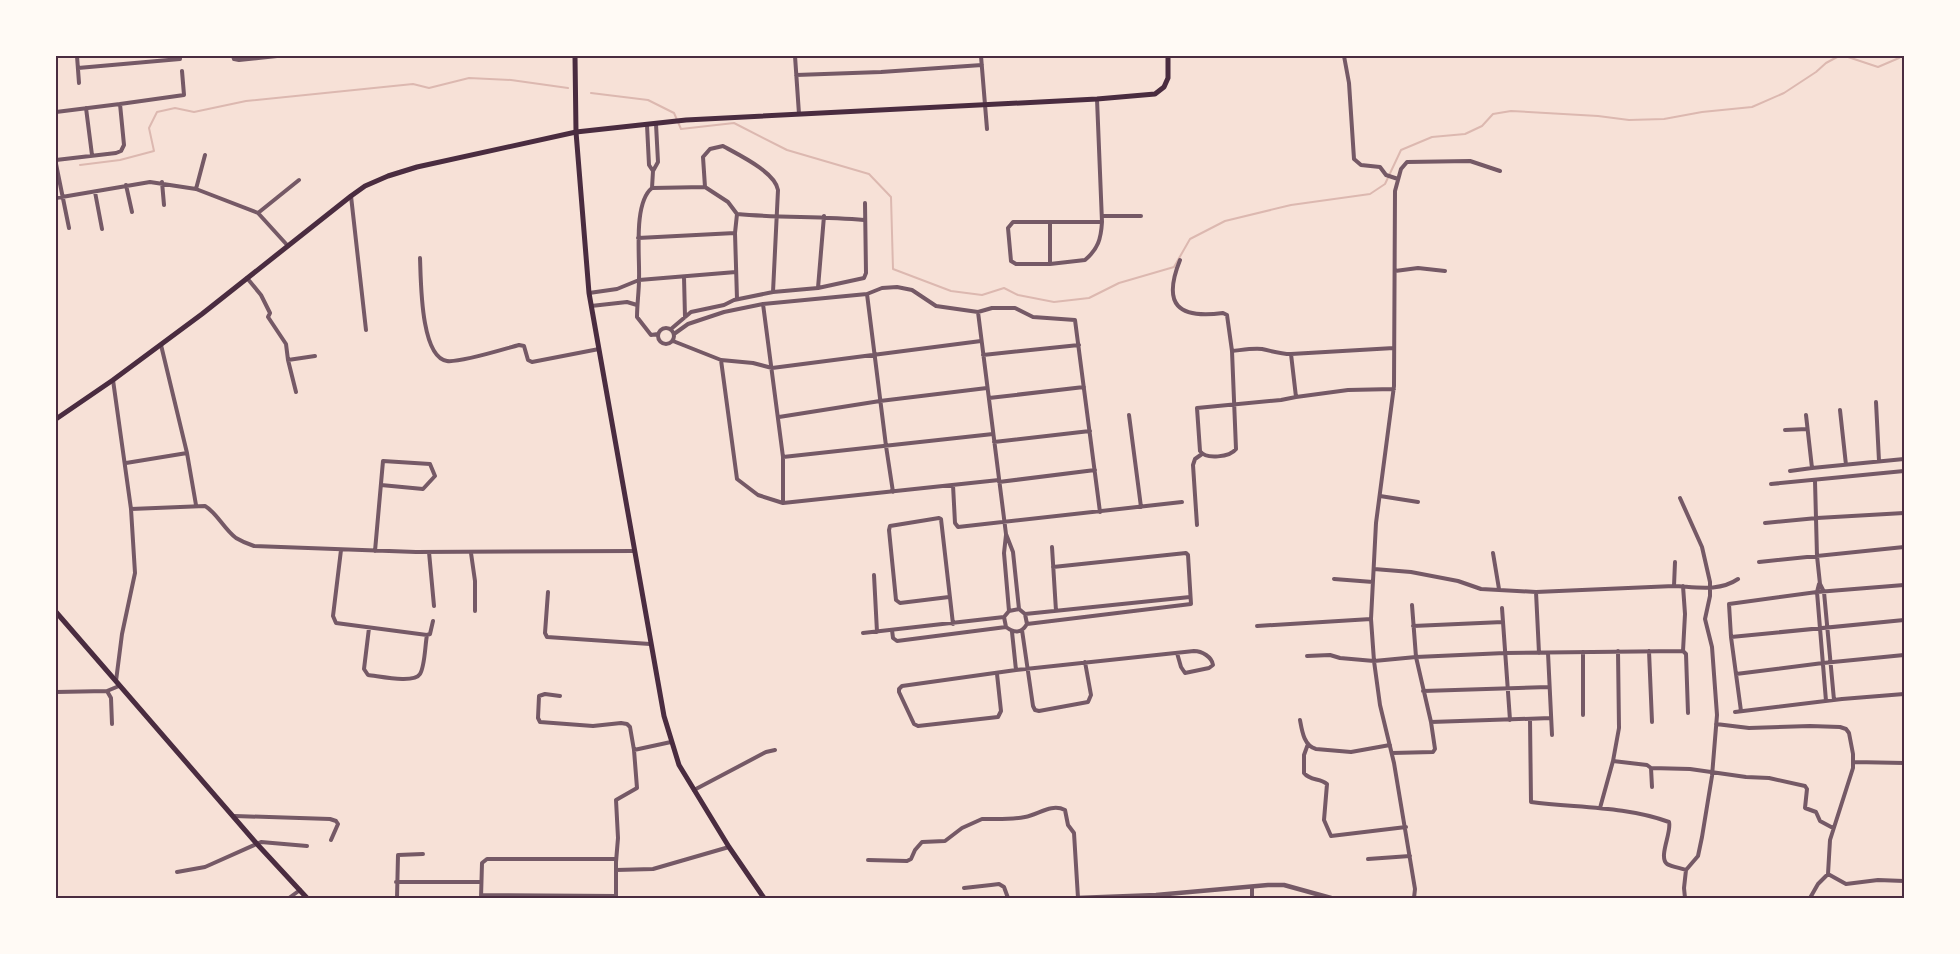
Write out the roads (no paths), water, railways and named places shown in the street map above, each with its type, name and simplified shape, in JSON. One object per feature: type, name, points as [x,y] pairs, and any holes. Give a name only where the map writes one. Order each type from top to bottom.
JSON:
[{"type":"main road","points":[[575,56],[576,132],[589,293],[664,716],[679,765],[729,847],[764,898]]},
{"type":"main road","points":[[56,419],[161,344],[365,186],[417,167],[576,132],[686,120],[1155,94],[1164,87],[1168,78],[1168,56]]},
{"type":"main road","points":[[56,612],[257,844],[307,898]]},
{"type":"street","points":[[77,56],[79,83]]},
{"type":"street","points":[[234,56],[239,60],[277,56]]},
{"type":"street","points":[[795,56],[799,114]]},
{"type":"street","points":[[981,56],[987,129]]},
{"type":"street","points":[[1344,56],[1349,83],[1354,159],[1362,165],[1380,167],[1386,175],[1396,179]]},
{"type":"street","points":[[78,68],[180,59]]},
{"type":"street","points":[[796,75],[982,65]]},
{"type":"street","points":[[56,112],[184,95],[182,71]]},
{"type":"street","points":[[1097,99],[1102,216],[1102,222],[1101,237],[1098,246],[1085,260],[1050,264],[1013,263],[1008,228],[1013,222],[1102,222]]},
{"type":"street","points":[[69,228],[56,162],[116,153],[123,148],[120,104]]},
{"type":"street","points":[[86,108],[92,155]]},
{"type":"street","points":[[652,188],[653,171],[658,162],[656,124]]},
{"type":"street","points":[[647,125],[649,165],[653,171]]},
{"type":"street","points":[[705,187],[703,157],[710,149],[723,146],[748,160],[775,180],[778,190],[773,292]]},
{"type":"street","points":[[196,189],[205,155]]},
{"type":"street","points":[[1414,898],[1415,890],[1406,827],[1380,705],[1371,619],[1376,523],[1394,389],[1396,179],[1403,165],[1412,161],[1470,161],[1500,171]]},
{"type":"street","points":[[258,213],[299,180]]},
{"type":"street","points":[[56,198],[150,182],[196,189],[258,213],[288,246]]},
{"type":"street","points":[[162,183],[164,205]]},
{"type":"street","points":[[126,185],[132,212]]},
{"type":"street","points":[[672,332],[663,328],[658,334],[651,335],[637,317],[638,238],[647,192],[652,188],[705,187],[728,202],[737,214],[735,233],[737,299]]},
{"type":"street","points":[[95,192],[102,229]]},
{"type":"street","points":[[351,196],[366,330]]},
{"type":"street","points":[[672,341],[672,332],[691,312],[724,305],[737,299],[773,292],[818,288],[864,278],[866,273],[865,203]]},
{"type":"street","points":[[737,214],[777,218],[824,216],[864,220]]},
{"type":"street","points":[[818,288],[824,216]]},
{"type":"street","points":[[1102,216],[1141,216]]},
{"type":"street","points":[[1050,222],[1050,264]]},
{"type":"street","points":[[638,238],[735,233]]},
{"type":"street","points":[[420,258],[422,305],[426,327],[432,350],[441,359],[457,360],[519,345],[524,346],[528,360],[532,362],[599,349]]},
{"type":"street","points":[[1180,260],[1172,281],[1174,300],[1180,308],[1191,315],[1227,315],[1232,351],[1234,405],[1235,451],[1232,454],[1207,456],[1202,454],[1196,408],[1234,405],[1348,390],[1394,389]]},
{"type":"street","points":[[1395,271],[1418,268],[1445,271]]},
{"type":"street","points":[[589,293],[617,289],[639,280],[736,272]]},
{"type":"street","points":[[684,277],[685,317]]},
{"type":"street","points":[[247,278],[261,296],[270,313],[268,317],[286,344],[296,392]]},
{"type":"street","points":[[672,332],[724,312],[763,304],[867,294],[882,288],[912,290],[936,306],[978,312],[992,308],[1015,308],[1033,317],[1075,320],[1100,512]]},
{"type":"street","points":[[867,294],[893,492]]},
{"type":"street","points":[[591,306],[627,302],[637,305]]},
{"type":"street","points":[[763,304],[779,417],[783,457],[783,503]]},
{"type":"street","points":[[978,312],[1004,523],[1013,552],[1019,609],[1025,614],[1027,624]]},
{"type":"street","points":[[1905,316],[1905,323]]},
{"type":"street","points":[[658,334],[659,340],[663,343],[668,344],[672,341]]},
{"type":"street","points":[[672,341],[721,360],[753,363],[772,368],[981,341]]},
{"type":"street","points":[[161,344],[187,453],[196,505]]},
{"type":"street","points":[[983,355],[1079,345]]},
{"type":"street","points":[[1232,351],[1263,349],[1277,354],[1291,354],[1394,348]]},
{"type":"street","points":[[1291,354],[1296,397]]},
{"type":"street","points":[[288,360],[315,356]]},
{"type":"street","points":[[721,360],[737,479],[758,495],[783,503],[1095,470]]},
{"type":"street","points":[[56,692],[107,691],[117,683],[122,634],[135,573],[131,509],[113,380]]},
{"type":"street","points":[[989,398],[1084,387]]},
{"type":"street","points":[[779,417],[880,401],[987,388]]},
{"type":"street","points":[[1876,402],[1880,461]]},
{"type":"street","points":[[1840,410],[1846,465]]},
{"type":"street","points":[[1129,415],[1141,507]]},
{"type":"street","points":[[1806,415],[1812,468]]},
{"type":"street","points":[[1785,430],[1807,429]]},
{"type":"street","points":[[994,442],[1090,431]]},
{"type":"street","points":[[783,457],[993,434]]},
{"type":"street","points":[[125,463],[187,453]]},
{"type":"street","points":[[1197,525],[1193,461],[1202,454]]},
{"type":"street","points":[[1790,471],[1905,459]]},
{"type":"street","points":[[375,550],[383,461],[430,464],[434,471],[435,476],[423,489],[381,485]]},
{"type":"street","points":[[1771,484],[1905,471]]},
{"type":"street","points":[[1815,481],[1817,556],[1820,584],[1824,592],[1834,700]]},
{"type":"street","points":[[953,485],[954,523],[958,527],[1182,502]]},
{"type":"street","points":[[1380,496],[1418,502]]},
{"type":"street","points":[[1680,498],[1702,547],[1711,588],[1705,619],[1712,647],[1716,724],[1712,772],[1698,856],[1686,870],[1685,898]]},
{"type":"street","points":[[131,509],[205,506],[211,509],[235,538],[254,546],[471,553],[634,551]]},
{"type":"street","points":[[1766,523],[1905,513]]},
{"type":"street","points":[[949,597],[900,603],[896,600],[890,526],[941,519],[953,624]]},
{"type":"street","points":[[1006,534],[1004,553],[1009,611]]},
{"type":"street","points":[[1052,547],[1056,610]]},
{"type":"street","points":[[1759,562],[1905,547]]},
{"type":"street","points":[[341,550],[333,620],[339,625],[427,635]]},
{"type":"street","points":[[429,552],[434,606]]},
{"type":"street","points":[[471,553],[475,581],[475,611]]},
{"type":"street","points":[[1012,632],[1022,630],[1027,624],[1191,604],[1186,553],[1053,567]]},
{"type":"street","points":[[1493,553],[1499,589]]},
{"type":"street","points":[[1674,586],[1675,562]]},
{"type":"street","points":[[1374,569],[1411,572],[1458,581],[1475,588],[1536,592],[1618,587],[1711,588],[1724,586],[1738,579]]},
{"type":"street","points":[[874,575],[877,632]]},
{"type":"street","points":[[1334,579],[1373,582]]},
{"type":"street","points":[[1820,584],[1817,592],[1826,701]]},
{"type":"street","points":[[1741,711],[1728,606],[1732,603],[1817,592],[1905,585]]},
{"type":"street","points":[[1683,586],[1685,614],[1683,651],[1686,654],[1688,713]]},
{"type":"street","points":[[549,592],[546,637],[651,644]]},
{"type":"street","points":[[1536,592],[1539,653]]},
{"type":"street","points":[[1025,614],[1190,597]]},
{"type":"street","points":[[1109,605],[1110,615]]},
{"type":"street","points":[[1392,753],[1433,752],[1435,747],[1416,657],[1412,605]]},
{"type":"street","points":[[1502,608],[1510,720]]},
{"type":"street","points":[[863,633],[1004,617],[1009,611],[1019,609]]},
{"type":"street","points":[[1004,617],[1006,627],[1012,632],[1016,670]]},
{"type":"street","points":[[1257,626],[1371,619]]},
{"type":"street","points":[[1731,637],[1905,620]]},
{"type":"street","points":[[369,628],[364,669],[368,675],[408,679],[416,678],[420,674],[427,635],[430,634],[433,621]]},
{"type":"street","points":[[1413,626],[1503,622]]},
{"type":"street","points":[[892,630],[893,638],[897,641],[1006,627]]},
{"type":"street","points":[[1022,630],[1035,710],[1088,702],[1091,696],[1085,662]]},
{"type":"street","points":[[997,674],[1001,711],[998,717],[918,726],[914,724],[899,693],[902,686],[1016,670],[1085,662],[1177,653],[1199,651],[1211,659],[1213,665],[1185,673],[1177,653]]},
{"type":"street","points":[[1600,808],[1619,728],[1618,651]]},
{"type":"street","points":[[1649,651],[1652,723]]},
{"type":"street","points":[[1307,656],[1330,655],[1337,658],[1374,661],[1505,653],[1683,651]]},
{"type":"street","points":[[1582,652],[1583,715]]},
{"type":"street","points":[[1548,653],[1552,735]]},
{"type":"street","points":[[1736,674],[1905,655]]},
{"type":"street","points":[[1423,691],[1550,687]]},
{"type":"street","points":[[107,691],[111,698],[112,724]]},
{"type":"street","points":[[560,696],[544,694],[539,696],[538,718],[540,722],[593,726],[624,723],[630,727],[637,788],[616,800],[617,897],[481,897],[482,863],[487,859],[616,859]]},
{"type":"street","points":[[1735,712],[1905,694]]},
{"type":"street","points":[[1431,722],[1551,718]]},
{"type":"street","points":[[1530,719],[1531,802],[1600,808],[1650,816],[1669,822],[1664,860],[1671,866],[1686,870]]},
{"type":"street","points":[[1300,720],[1311,748],[1351,752],[1390,744]]},
{"type":"street","points":[[1716,724],[1749,728],[1840,727],[1849,733],[1854,762],[1830,840],[1828,874],[1818,884],[1810,898]]},
{"type":"street","points":[[634,750],[671,742]]},
{"type":"street","points":[[1308,744],[1304,755],[1304,773],[1309,778],[1326,784],[1324,820],[1332,836],[1406,827]]},
{"type":"street","points":[[694,790],[766,752],[775,750]]},
{"type":"street","points":[[1613,761],[1644,764],[1651,768],[1678,768],[1769,778],[1805,786],[1807,789],[1805,808],[1816,812],[1820,821],[1833,828]]},
{"type":"street","points":[[1854,762],[1905,763]]},
{"type":"street","points":[[1651,768],[1652,787]]},
{"type":"street","points":[[868,860],[911,860],[915,850],[922,842],[945,841],[975,821],[1025,818],[1044,810],[1062,808],[1065,810],[1068,825],[1074,833],[1078,898],[1156,895],[1268,885],[1284,885],[1331,898]]},
{"type":"street","points":[[235,816],[330,819],[339,825],[331,840]]},
{"type":"street","points":[[177,872],[204,867],[265,842],[307,846]]},
{"type":"street","points":[[616,870],[653,869],[729,847]]},
{"type":"street","points":[[397,898],[398,855],[423,854]]},
{"type":"street","points":[[1368,859],[1410,856]]},
{"type":"street","points":[[1828,874],[1846,884],[1878,880],[1905,881]]},
{"type":"street","points":[[396,882],[481,882]]},
{"type":"street","points":[[964,888],[999,884],[1004,887],[1008,898]]},
{"type":"street","points":[[1252,887],[1252,898]]},
{"type":"street","points":[[289,898],[300,890]]},
{"type":"waterway","points":[[591,93],[648,100],[674,113],[681,129],[734,123],[787,150],[869,174],[891,197],[893,269],[951,291],[982,295],[1004,288],[1018,295],[1054,302],[1089,298],[1119,283],[1174,267],[1190,239],[1225,221],[1291,205],[1370,194],[1385,184],[1401,150],[1432,137],[1465,134],[1482,126],[1493,114],[1511,111],[1629,120],[1664,119],[1702,112],[1752,107],[1784,93],[1839,56]]},
{"type":"waterway","points":[[1845,56],[1878,67],[1901,56]]},
{"type":"waterway","points":[[80,165],[120,160],[154,151],[149,128],[157,112],[175,108],[194,112],[246,101],[413,84],[429,88],[469,78],[511,80],[568,88]]}]
